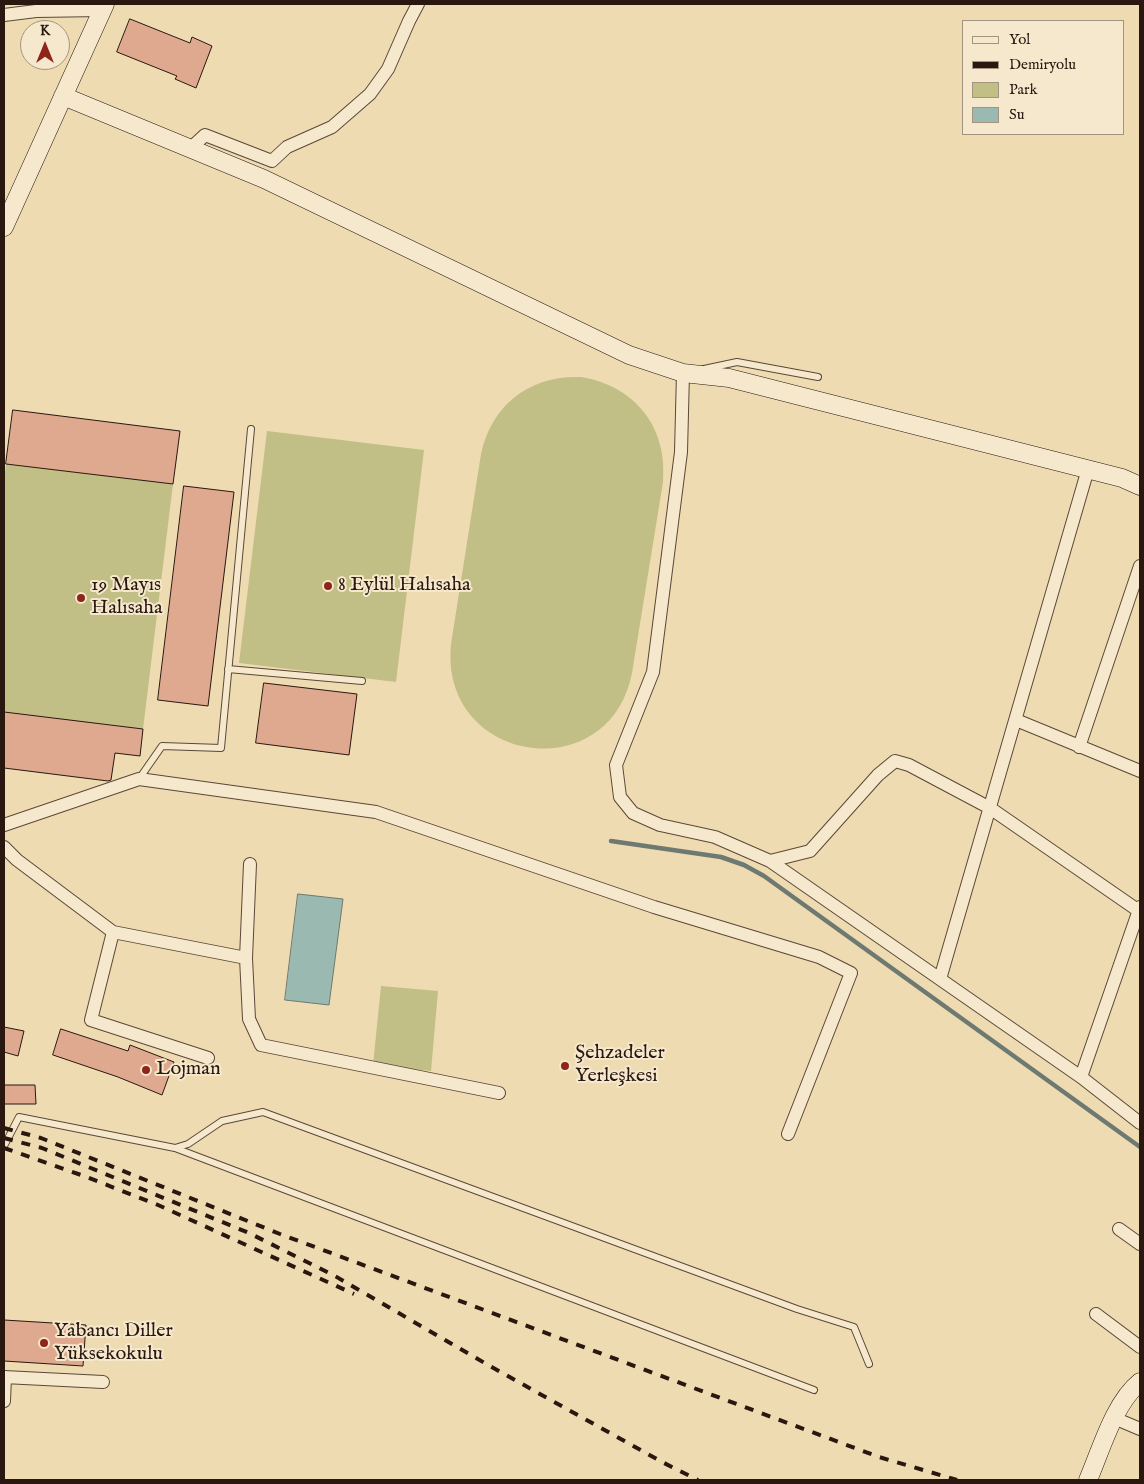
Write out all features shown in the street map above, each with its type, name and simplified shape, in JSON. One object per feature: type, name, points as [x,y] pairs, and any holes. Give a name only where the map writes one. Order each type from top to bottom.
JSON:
[{"type":"street","points":[[191,148],[206,135],[272,161],[288,146],[332,127],[370,94],[388,69],[418,4]]},
{"type":"street","points":[[4,15],[104,7],[4,227]]},
{"type":"street","points":[[63,96],[272,183],[629,355],[683,373],[729,378],[1088,469],[1122,478],[1140,486]]},
{"type":"street","points":[[683,373],[681,452],[653,672],[616,765],[620,797],[633,813],[660,825],[715,837],[770,861],[1081,1077],[1140,1123]]},
{"type":"street","points":[[940,979],[1088,469]]},
{"type":"street","points":[[1079,747],[1140,566]]},
{"type":"street","points":[[1016,720],[1140,771]]},
{"type":"street","points":[[770,861],[810,851],[878,775],[895,761],[910,765],[990,808],[1139,909],[1081,1077]]},
{"type":"street","points":[[4,825],[139,779],[376,812],[654,907],[819,957],[851,973],[788,1134]]},
{"type":"street","points":[[4,847],[17,860],[113,932],[246,958]]},
{"type":"street","points":[[250,864],[246,958],[249,1019],[261,1045],[499,1093]]},
{"type":"street","points":[[113,932],[91,1020],[208,1058]]},
{"type":"street","points":[[1119,1228],[1140,1244]]},
{"type":"street","points":[[1096,1314],[1140,1346]]},
{"type":"street","points":[[4,1401],[4,1377],[102,1382]]},
{"type":"street","points":[[1088,1480],[1114,1418],[1131,1390],[1140,1382]]},
{"type":"street","points":[[1114,1418],[1140,1429]]},
{"type":"lane","points":[[683,373],[737,362],[818,377]]},
{"type":"lane","points":[[139,779],[162,746],[221,748],[251,429]]},
{"type":"lane","points":[[228,669],[362,681]]},
{"type":"lane","points":[[174,1148],[188,1144],[222,1121],[263,1112],[788,1305],[854,1327],[869,1364]]},
{"type":"lane","points":[[4,1146],[19,1117],[174,1148],[814,1390]]},
{"type":"green space","points":[[581,377],[617,389],[644,412],[660,444],[663,462],[663,482],[632,673],[617,710],[592,735],[561,747],[528,747],[497,737],[471,716],[454,684],[451,644],[481,454],[486,436],[504,407],[530,387],[545,381]]},
{"type":"green space","name":"8 Eylül Halısaha","points":[[267,431],[424,450],[396,682],[239,663]]},
{"type":"green space","name":"19 Mayıs Halısaha","points":[[6,464],[173,484],[143,729],[4,712],[4,484]]},
{"type":"green space","points":[[381,986],[438,991],[431,1071],[373,1065]]},
{"type":"water","points":[[298,894],[343,899],[329,1005],[285,1000]]},
{"type":"building","points":[[130,19],[190,43],[192,37],[212,46],[196,88],[175,79],[177,76],[117,52]]},
{"type":"building","points":[[13,410],[180,431],[173,484],[6,464]]},
{"type":"building","points":[[184,486],[234,492],[208,706],[158,700]]},
{"type":"building","points":[[264,683],[357,694],[349,755],[256,743]]},
{"type":"building","points":[[4,712],[143,729],[140,756],[115,753],[111,780],[108,781],[4,768]]},
{"type":"building","points":[[4,1027],[24,1031],[18,1056],[4,1052]]},
{"type":"building","points":[[61,1029],[128,1051],[130,1045],[174,1062],[162,1095],[118,1077],[53,1055]]},
{"type":"building","points":[[4,1085],[35,1085],[36,1104],[4,1104]]},
{"type":"building","name":"Yabancı Diller Yüksekokulu","points":[[4,1320],[86,1325],[83,1366],[4,1361]]},
{"type":"waterway","points":[[611,841],[721,857],[744,865],[764,876],[1140,1147]]},
{"type":"railway","points":[[4,1128],[41,1138],[280,1234],[879,1457],[957,1480]]},
{"type":"railway","points":[[4,1138],[42,1148],[249,1233],[335,1276],[488,1365],[662,1462],[698,1480]]},
{"type":"railway","points":[[4,1148],[84,1176],[158,1205],[354,1294]]},
{"type":"place","name":"8 Eylül Halısaha","points":[[328,586]]},
{"type":"place","name":"19 Mayıs Halısaha","points":[[81,598]]},
{"type":"place","name":"Şehzadeler Yerleşkesi","points":[[565,1066]]},
{"type":"place","name":"Lojman","points":[[146,1070]]},
{"type":"place","name":"Yabancı Diller Yüksekokulu","points":[[44,1343]]}]
